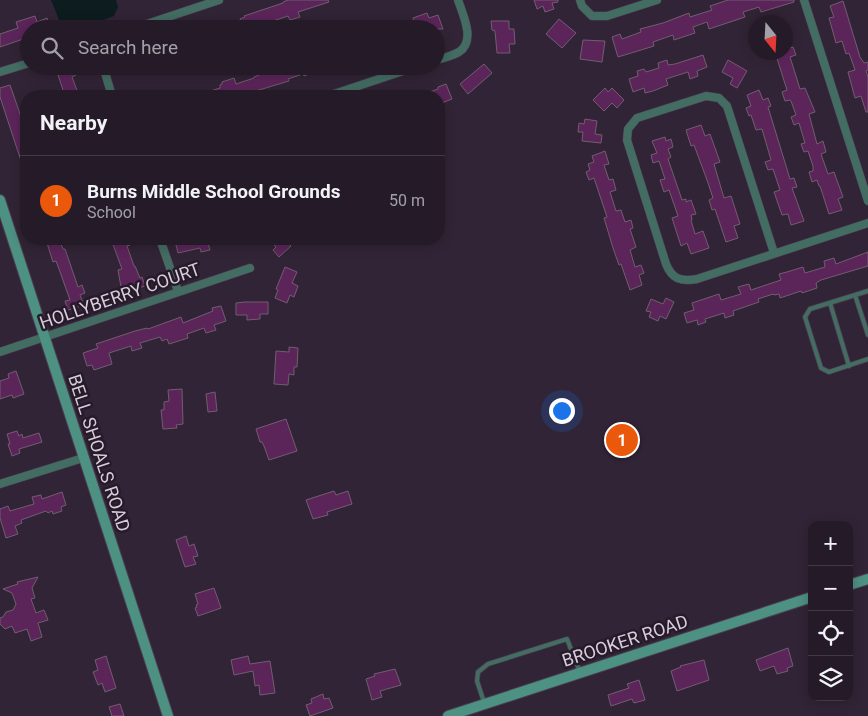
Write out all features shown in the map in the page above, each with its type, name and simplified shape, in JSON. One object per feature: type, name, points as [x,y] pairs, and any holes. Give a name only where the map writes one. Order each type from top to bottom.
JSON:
[{"type":"main road","name":"BELL SHOALS ROAD","points":[[0,200],[168,716]]},
{"type":"main road","points":[[853,584],[868,579]]},
{"type":"main road","name":"BROOKER ROAD","points":[[448,716],[808,598]]},
{"type":"street","points":[[159,20],[219,0]]},
{"type":"street","points":[[445,57],[459,52],[467,40],[466,23],[458,0]]},
{"type":"street","points":[[580,0],[582,6],[592,16],[607,16],[657,0]]},
{"type":"street","points":[[804,0],[868,201]]},
{"type":"street","points":[[0,72],[20,66]]},
{"type":"street","points":[[106,75],[110,90]]},
{"type":"street","points":[[346,90],[391,75]]},
{"type":"street","points":[[774,253],[727,106],[719,98],[706,96],[636,118],[628,129],[627,140],[666,264],[672,276],[683,281],[697,279],[868,223]]},
{"type":"street","points":[[162,245],[178,291]]},
{"type":"street","name":"HOLLYBERRY COURT","points":[[0,352],[250,268]]},
{"type":"street","points":[[0,484],[83,458]]},
{"type":"lane","points":[[868,291],[810,309],[806,317],[821,368],[829,372],[868,359]]},
{"type":"lane","points":[[855,295],[868,335]]},
{"type":"lane","points":[[830,303],[849,366]]},
{"type":"lane","points":[[485,704],[477,681],[478,672],[488,664],[567,639],[580,672]]},
{"type":"shaded area","points":[[51,0],[116,0],[118,7],[114,16],[104,20],[59,20]]},
{"type":"building","points":[[288,0],[328,0],[329,2],[298,12],[300,17],[290,20],[288,16],[276,20],[240,20],[244,16]]},
{"type":"building","points":[[534,0],[558,0],[558,2],[552,3],[554,9],[545,12],[543,6],[537,9]]},
{"type":"building","points":[[728,0],[794,0],[794,2],[761,12],[759,7],[743,12],[745,17],[709,29],[707,22],[693,27],[695,33],[674,40],[673,35],[653,42],[654,46],[618,57],[612,37],[620,34],[622,39],[641,32],[640,29],[689,13],[690,17],[712,10],[710,6]]},
{"type":"building","points":[[843,1],[860,57],[864,63],[868,62],[868,70],[866,71],[868,77],[868,112],[866,112],[861,96],[855,98],[848,72],[855,70],[849,53],[846,54],[842,41],[836,43],[829,18],[834,17],[830,6]]},
{"type":"building","points":[[427,13],[429,18],[438,15],[440,20],[413,20],[413,18]]},
{"type":"building","points":[[35,16],[36,20],[22,20]]},
{"type":"building","points":[[559,19],[576,33],[562,48],[546,34]]},
{"type":"building","points":[[20,21],[20,40],[0,47],[0,34],[18,28],[16,22]]},
{"type":"building","points":[[491,21],[509,21],[509,29],[514,29],[515,44],[509,44],[510,53],[497,53],[495,31],[492,30]]},
{"type":"building","points":[[583,40],[605,41],[602,62],[580,59]]},
{"type":"building","points":[[703,55],[707,67],[697,71],[698,76],[690,79],[688,72],[666,79],[668,85],[653,91],[645,93],[644,88],[633,92],[629,79],[638,76],[637,71],[644,69],[646,72],[659,68],[658,63],[667,60],[668,65]]},
{"type":"building","points":[[728,60],[747,71],[737,88],[730,84],[733,78],[722,72]]},
{"type":"building","points":[[778,60],[791,60],[800,89],[805,88],[815,112],[809,114],[817,144],[823,141],[826,152],[821,154],[828,174],[834,172],[843,197],[838,199],[842,210],[829,214],[817,180],[812,182],[809,172],[813,171],[813,166],[808,151],[804,152],[801,144],[805,143],[799,123],[794,125],[791,117],[796,115],[791,101],[785,101],[782,92],[787,90]]},
{"type":"building","points":[[484,64],[492,73],[468,94],[460,84]]},
{"type":"building","points":[[58,75],[76,75],[72,77],[77,90],[63,90]]},
{"type":"building","points":[[259,75],[300,75],[288,79],[289,81],[259,90],[214,90],[220,88],[222,82],[234,78],[236,84]]},
{"type":"building","points":[[446,84],[452,99],[445,102],[445,90],[435,90]]},
{"type":"building","points":[[10,85],[20,114],[20,158],[0,97],[0,88]]},
{"type":"building","points":[[605,88],[608,92],[612,88],[624,100],[617,108],[612,103],[604,111],[593,100]]},
{"type":"building","points":[[759,90],[763,100],[768,98],[771,106],[768,107],[790,179],[794,178],[797,187],[792,188],[804,221],[791,225],[788,214],[782,215],[774,192],[780,190],[773,169],[768,170],[765,162],[771,160],[762,129],[756,130],[751,115],[749,116],[746,108],[751,106],[747,95]]},
{"type":"building","points":[[585,119],[597,121],[595,134],[602,135],[601,143],[582,141],[583,132],[578,132],[579,123],[584,124]]},
{"type":"building","points":[[701,125],[705,136],[710,134],[720,162],[714,164],[724,198],[731,196],[740,224],[734,226],[738,238],[726,242],[715,209],[712,210],[709,200],[713,198],[707,180],[694,145],[691,146],[686,130]]},
{"type":"building","points":[[665,137],[666,141],[671,139],[673,147],[668,149],[671,157],[668,159],[682,200],[686,199],[686,202],[691,200],[696,214],[691,215],[695,234],[703,231],[709,248],[691,254],[687,243],[681,246],[672,218],[678,216],[669,190],[664,192],[660,180],[665,179],[659,161],[653,163],[651,155],[657,153],[652,141]]},
{"type":"building","points":[[605,151],[609,164],[604,165],[609,180],[613,179],[616,190],[610,192],[616,211],[621,210],[625,222],[631,220],[633,228],[630,229],[636,247],[630,250],[635,267],[641,265],[644,273],[639,275],[642,285],[630,290],[613,248],[604,218],[607,217],[594,178],[589,180],[586,172],[590,170],[588,164],[594,162],[592,156]]},
{"type":"building","points":[[48,245],[61,245],[65,249],[78,287],[82,285],[85,293],[80,295],[84,305],[68,310],[65,301],[70,300],[56,261],[53,262]]},
{"type":"building","points":[[113,245],[130,245],[127,246],[134,266],[140,278],[142,277],[145,286],[129,291],[127,285],[121,287],[118,270],[122,269]]},
{"type":"building","points":[[176,245],[209,245],[210,250],[201,252],[200,248],[178,253]]},
{"type":"building","points":[[274,245],[291,246],[279,257],[273,250],[276,247]]},
{"type":"building","points":[[868,252],[868,266],[821,280],[816,283],[817,288],[780,298],[779,294],[773,294],[758,299],[759,302],[733,311],[734,315],[725,318],[724,313],[705,319],[706,322],[698,325],[697,320],[687,323],[684,313],[694,310],[692,303],[719,294],[721,300],[741,294],[738,287],[749,284],[751,290],[781,280],[779,274],[803,267],[805,273],[825,267],[824,261],[834,258],[836,264]]},
{"type":"building","points":[[285,267],[297,272],[292,283],[298,286],[294,297],[290,295],[287,303],[275,298],[278,290],[276,289]]},
{"type":"building","points":[[666,298],[674,302],[666,319],[660,316],[658,321],[649,317],[651,312],[646,311],[651,299],[663,304]]},
{"type":"building","points":[[268,302],[268,314],[260,314],[260,319],[247,320],[247,315],[236,315],[236,303]]},
{"type":"building","points":[[221,306],[226,321],[214,325],[216,330],[206,333],[204,328],[187,334],[188,338],[169,344],[167,339],[162,341],[160,337],[140,343],[142,348],[132,351],[131,346],[109,353],[112,364],[94,370],[92,365],[87,366],[83,353],[98,348],[96,344],[181,317],[183,323],[213,311],[212,308]]},
{"type":"building","points":[[289,347],[298,348],[297,367],[294,367],[294,375],[289,374],[288,385],[274,384],[276,351],[289,352]]},
{"type":"building","points":[[16,371],[24,394],[13,398],[12,395],[0,399],[0,381],[9,378],[8,374]]},
{"type":"building","points":[[182,389],[183,424],[176,425],[177,428],[163,429],[161,410],[164,410],[164,402],[169,401],[168,390]]},
{"type":"building","points":[[215,392],[217,411],[208,412],[206,394]]},
{"type":"building","points":[[286,419],[297,451],[269,460],[256,429]]},
{"type":"building","points":[[17,431],[19,436],[22,434],[23,438],[39,433],[42,442],[19,449],[20,453],[12,456],[7,434]]},
{"type":"building","points":[[334,491],[336,495],[348,491],[352,504],[327,512],[328,515],[313,519],[306,500]]},
{"type":"building","points":[[62,492],[66,505],[61,507],[62,511],[53,514],[52,511],[48,513],[46,511],[21,520],[22,523],[15,526],[18,534],[6,538],[0,518],[0,509],[8,506],[10,511],[34,504],[32,497],[41,495],[42,499]]},
{"type":"building","points":[[186,536],[189,546],[194,544],[198,556],[193,557],[196,564],[185,567],[176,540]]},
{"type":"building","points":[[38,577],[32,588],[35,598],[31,599],[36,613],[44,610],[48,620],[38,623],[42,637],[31,641],[27,629],[15,633],[12,626],[5,629],[0,624],[0,618],[6,612],[13,610],[16,604],[12,593],[3,589],[18,584],[17,582]]},
{"type":"building","points":[[214,588],[221,608],[198,616],[195,608],[198,604],[195,594]]},
{"type":"building","points":[[788,648],[793,666],[787,668],[788,671],[777,674],[774,666],[760,671],[756,660]]},
{"type":"building","points":[[106,656],[116,688],[105,692],[102,683],[98,685],[93,672],[98,670],[95,660]]},
{"type":"building","points":[[248,656],[250,664],[270,661],[275,693],[260,695],[259,685],[255,686],[253,671],[234,675],[231,660]]},
{"type":"building","points":[[704,660],[709,680],[677,691],[671,671],[680,666]]},
{"type":"building","points":[[395,669],[401,685],[380,691],[382,697],[372,700],[366,679],[375,676],[374,674]]},
{"type":"building","points":[[639,680],[645,700],[634,703],[632,699],[611,706],[608,695],[629,688],[627,684]]},
{"type":"building","points":[[323,694],[324,699],[329,698],[333,708],[310,716],[306,705],[312,703],[311,699]]},
{"type":"building","points":[[120,704],[124,716],[112,716],[109,707]]},
{"type":"place","name":"Burns Middle School Grounds","points":[[622,440]]}]
